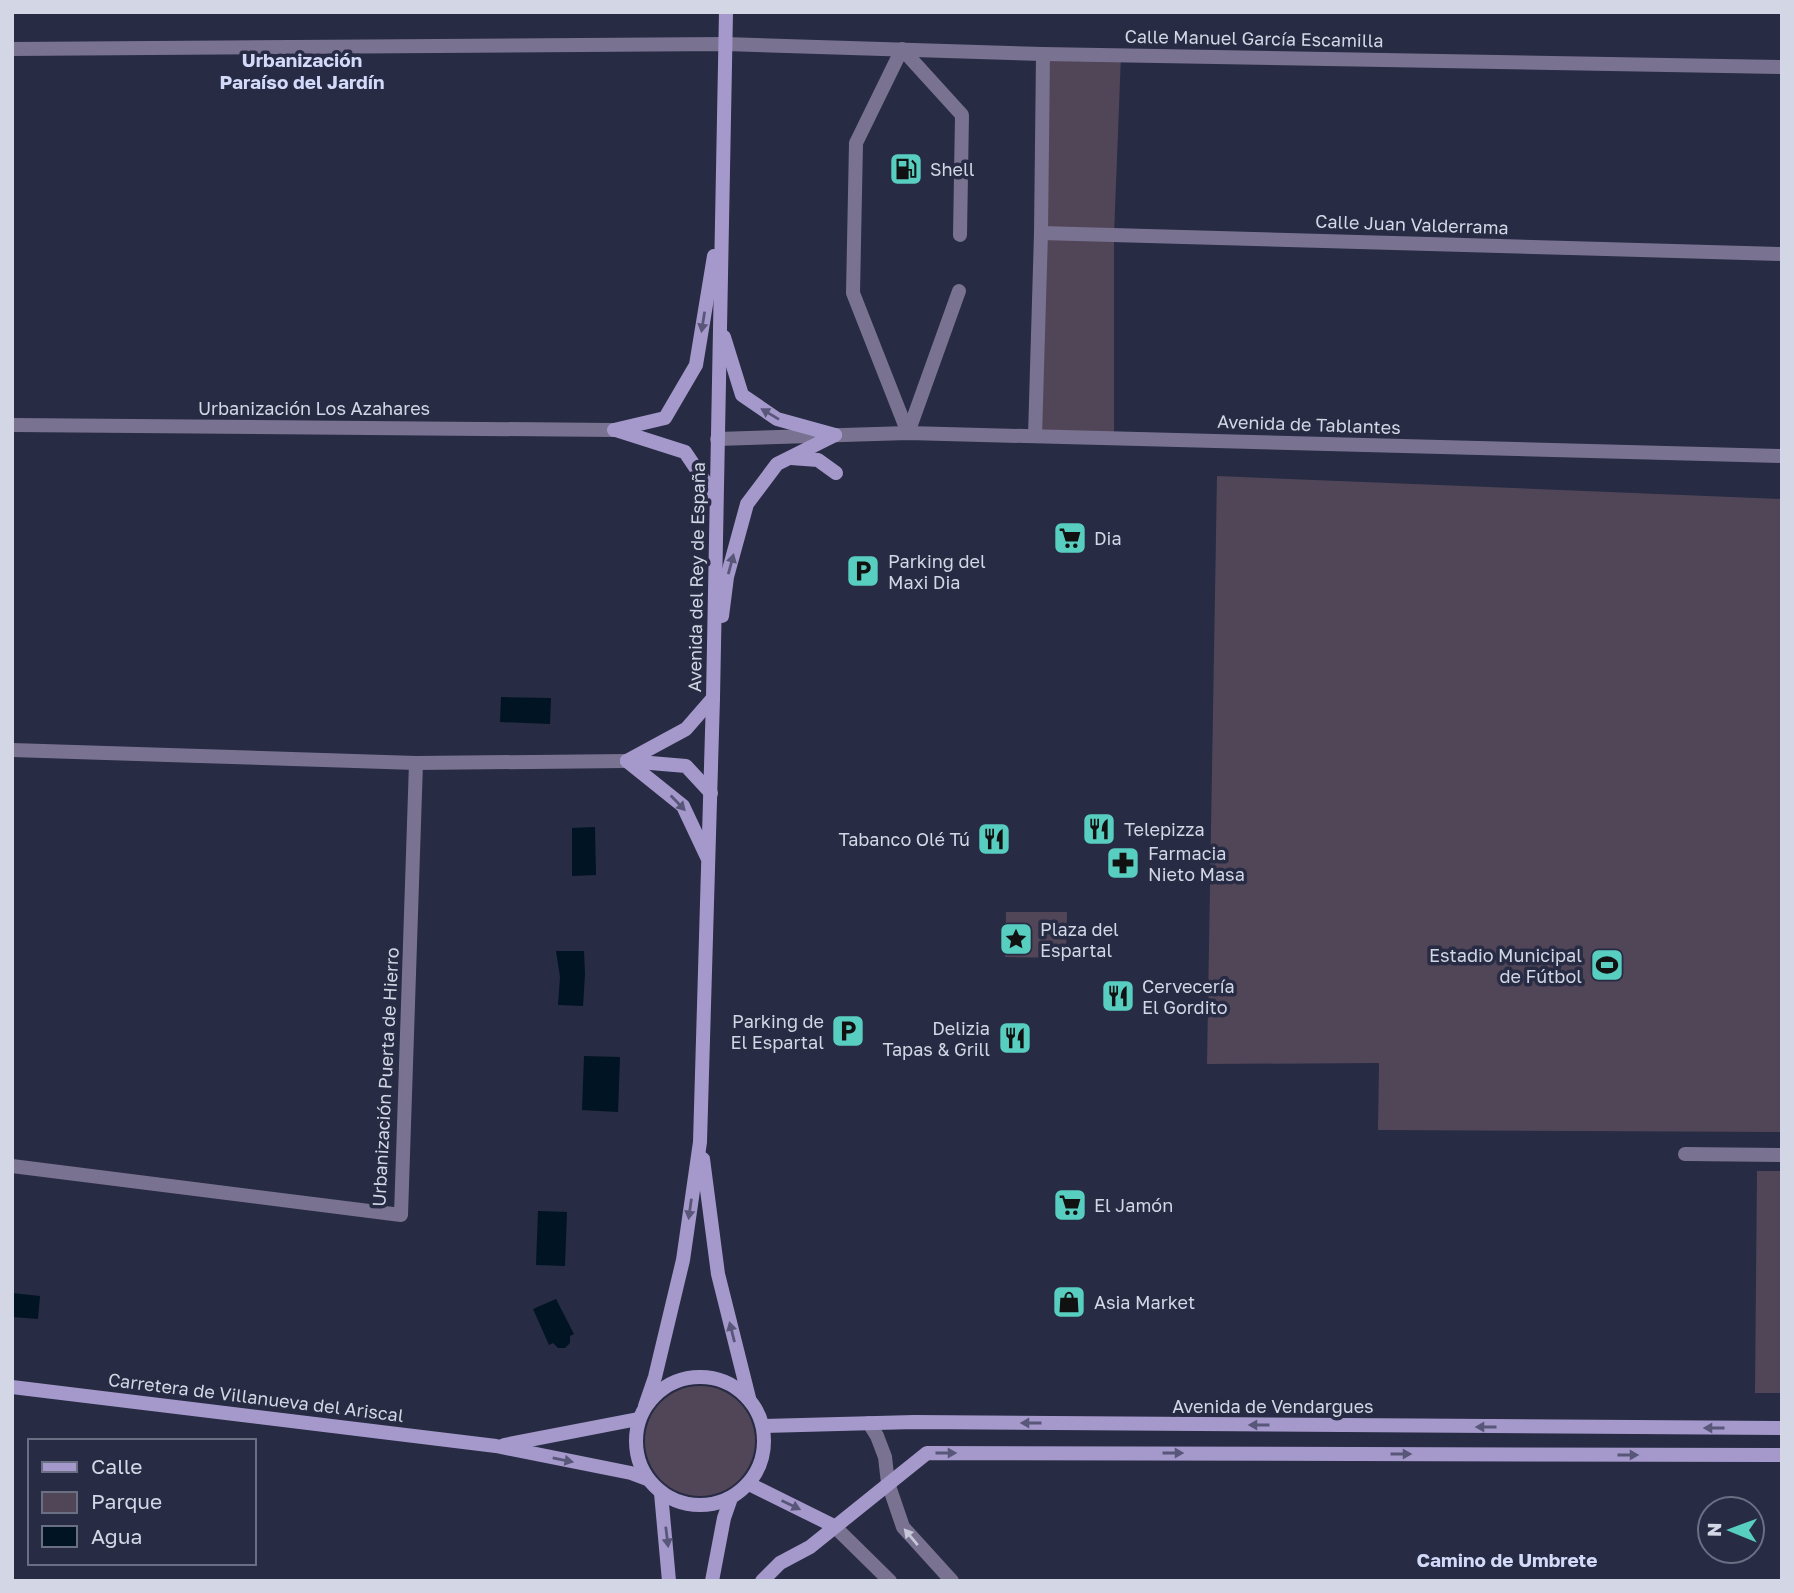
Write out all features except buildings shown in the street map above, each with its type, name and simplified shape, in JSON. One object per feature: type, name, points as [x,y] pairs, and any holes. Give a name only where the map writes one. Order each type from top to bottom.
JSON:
[{"type":"main road","name":"Avenida del Rey de España","points":[[642,1413],[655,1377],[683,1260],[700,1142],[711,793],[726,12]]},
{"type":"main road","points":[[614,430],[665,418],[696,365],[722,206]]},
{"type":"main road","points":[[720,323],[742,396],[777,419],[835,435]]},
{"type":"main road","points":[[614,430],[685,452],[716,498]]},
{"type":"main road","points":[[713,680],[727,577],[747,504],[777,464],[835,435]]},
{"type":"main road","points":[[790,458],[818,460],[836,473]]},
{"type":"main road","points":[[627,761],[686,729],[713,698]]},
{"type":"main road","points":[[627,761],[686,766],[711,793]]},
{"type":"main road","points":[[627,761],[683,806],[708,861]]},
{"type":"main road","name":"Avenida del Rey de España","points":[[700,1142],[718,1274],[749,1398]]},
{"type":"main road","points":[[703,1376],[731,1384],[749,1398],[764,1426],[760,1465],[749,1484],[731,1498],[719,1503],[696,1506],[681,1503],[661,1493],[647,1479],[638,1459],[642,1413],[660,1390],[680,1379],[703,1376]]},
{"type":"main road","name":"Carretera de Villanueva del Ariscal","points":[[12,1387],[496,1446]]},
{"type":"main road","points":[[496,1446],[642,1413]]},
{"type":"main road","name":"Avenida de Vendargues","points":[[764,1426],[869,1423],[1782,1428]]},
{"type":"main road","points":[[496,1446],[631,1473],[647,1479]]},
{"type":"main road","points":[[762,1581],[780,1563],[810,1547],[927,1453],[1782,1455]]},
{"type":"main road","points":[[749,1484],[834,1526]]},
{"type":"main road","points":[[661,1493],[669,1581]]},
{"type":"main road","points":[[714,1581],[724,1518],[731,1498]]},
{"type":"street","points":[[12,49],[725,44]]},
{"type":"street","name":"Calle Manuel García Escamilla","points":[[725,44],[1043,54],[1782,67]]},
{"type":"street","points":[[908,433],[853,293],[856,142],[902,49],[962,115],[960,235]]},
{"type":"street","points":[[1035,436],[1043,54]]},
{"type":"street","name":"Calle Juan Valderrama","points":[[1041,233],[1782,254]]},
{"type":"street","points":[[908,433],[959,291]]},
{"type":"street","name":"Urbanización Los Azahares","points":[[12,425],[614,430]]},
{"type":"street","name":"Avenida de Tablantes","points":[[717,439],[908,433],[1782,456]]},
{"type":"street","points":[[12,750],[416,763],[627,761]]},
{"type":"street","name":"Urbanización Puerta de Hierro","points":[[12,1166],[401,1215],[416,763]]},
{"type":"street","points":[[1685,1154],[1782,1155]]},
{"type":"street","points":[[869,1423],[886,1457],[888,1483],[903,1527],[952,1581]]},
{"type":"street","points":[[834,1526],[890,1581]]},
{"type":"green space","points":[[1043,54],[1121,55],[1114,235],[1114,438],[1035,436]]},
{"type":"green space","points":[[1217,476],[1782,499],[1782,1132],[1378,1130],[1379,1063],[1207,1064]]},
{"type":"green space","points":[[1006,912],[1067,912],[1066,958],[1005,957]]},
{"type":"green space","points":[[1757,1171],[1782,1171],[1782,1393],[1755,1393]]},
{"type":"green space","points":[[700,1386],[721,1390],[739,1402],[751,1420],[755,1441],[751,1462],[739,1480],[721,1492],[700,1496],[679,1492],[661,1480],[649,1462],[645,1441],[649,1420],[661,1402],[679,1390]]},
{"type":"water","points":[[501,697],[551,698],[550,724],[500,722]]},
{"type":"water","points":[[595,827],[596,875],[572,876],[572,828]]},
{"type":"water","points":[[556,951],[584,951],[583,1006],[558,1005],[560,977]]},
{"type":"water","points":[[584,1056],[620,1057],[618,1112],[582,1110]]},
{"type":"water","points":[[538,1211],[567,1212],[565,1266],[536,1265]]},
{"type":"water","points":[[12,1293],[40,1296],[38,1319],[12,1317]]},
{"type":"water","points":[[556,1299],[574,1334],[570,1336],[570,1343],[565,1348],[558,1348],[553,1343],[549,1345],[533,1309]]},
{"type":"place","name":"Shell","points":[[906,169]]},
{"type":"place","name":"Dia","points":[[1070,538]]},
{"type":"place","name":"Parking del Maxi Dia","points":[[863,571]]},
{"type":"place","name":"Telepizza","points":[[1099,829]]},
{"type":"place","name":"Tabanco Olé Tú","points":[[994,839]]},
{"type":"place","name":"Farmacia Nieto Masa","points":[[1123,863]]},
{"type":"place","name":"Plaza del Espartal","points":[[1016,939]]},
{"type":"place","name":"Estadio Municipal de Fútbol","points":[[1607,965]]},
{"type":"place","name":"Cervecería El Gordito","points":[[1118,996]]},
{"type":"place","name":"Parking de El Espartal","points":[[848,1031]]},
{"type":"place","name":"Delizia Tapas & Grill","points":[[1015,1038]]},
{"type":"place","name":"El Jamón","points":[[1070,1205]]},
{"type":"place","name":"Asia Market","points":[[1069,1302]]},
{"type":"district","name":"Urbanización Paraíso del Jardín","points":[[302,70]]},
{"type":"district","name":"Camino de Umbrete","points":[[1507,1559]]}]
